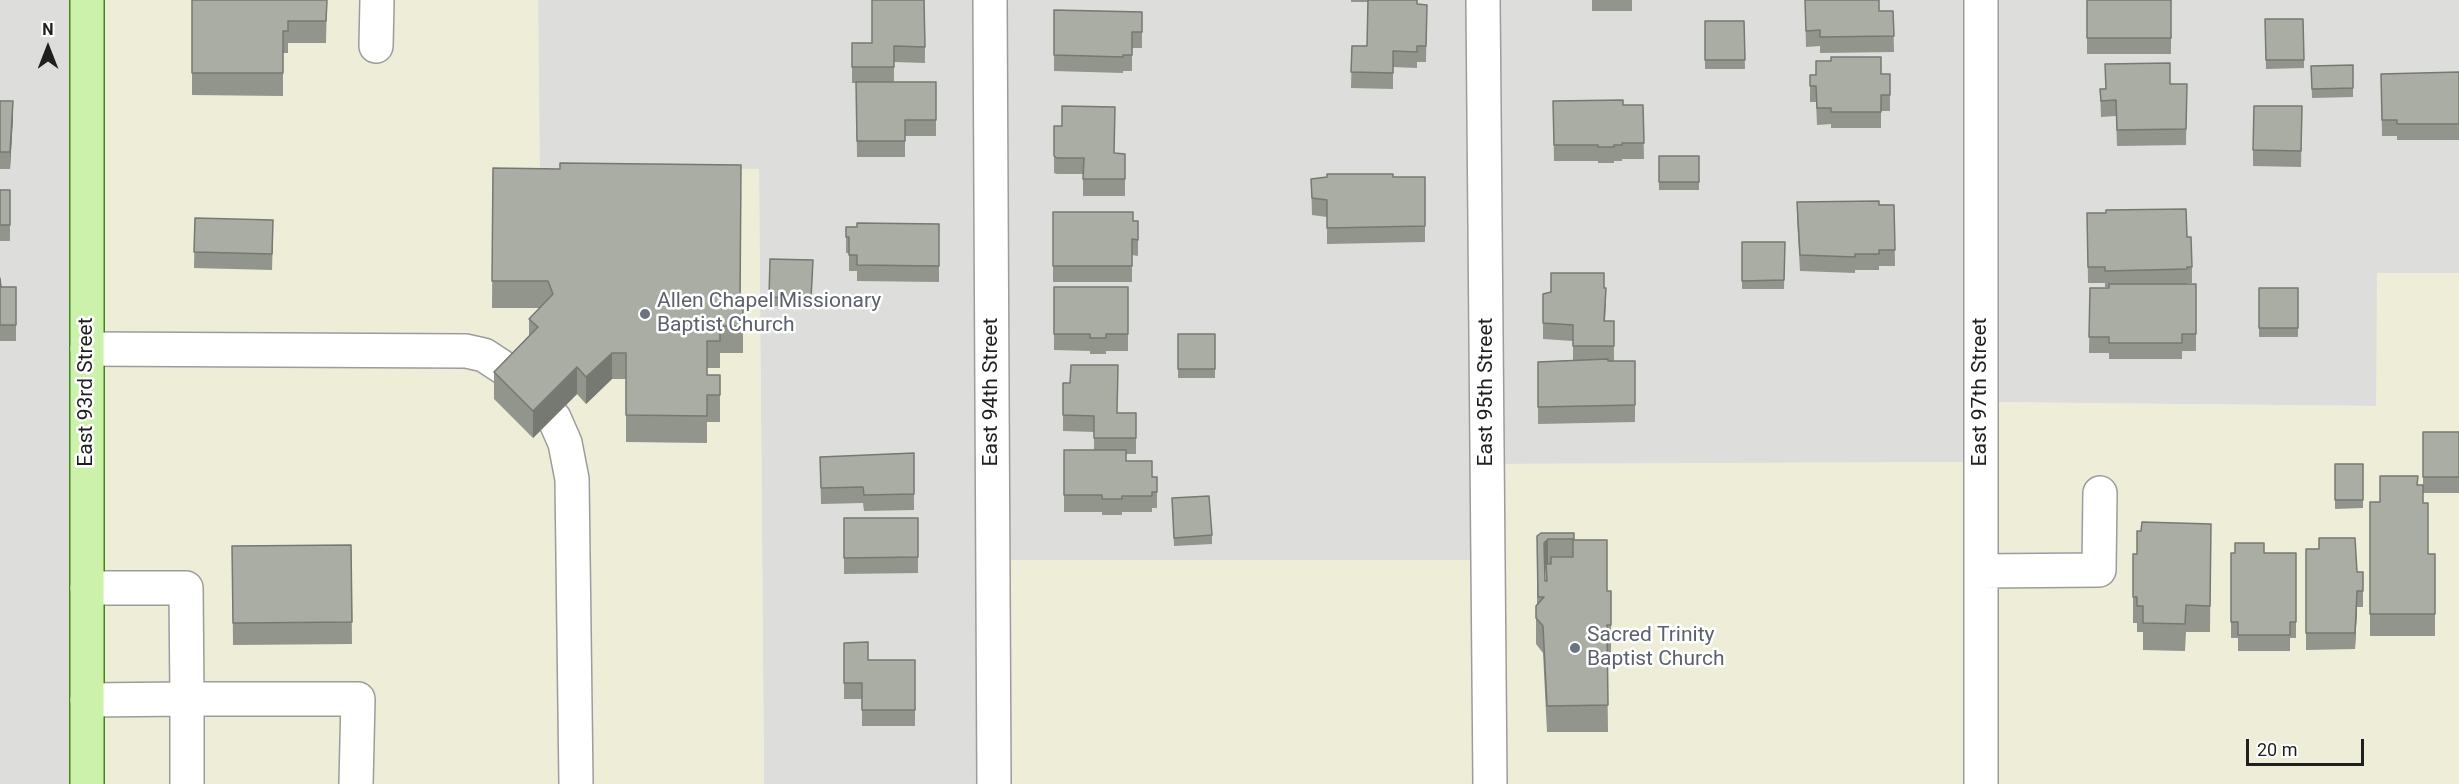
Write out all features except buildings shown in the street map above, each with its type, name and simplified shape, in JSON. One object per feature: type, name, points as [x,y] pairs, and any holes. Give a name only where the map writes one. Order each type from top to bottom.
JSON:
[{"type":"main road","name":"East 93rd Street","points":[[87,0],[87,784]]},
{"type":"street","points":[[376,46],[377,0]]},
{"type":"street","name":"East 94th Street","points":[[990,0],[994,784]]},
{"type":"street","name":"East 95th Street","points":[[1483,0],[1490,784]]},
{"type":"street","name":"East 97th Street","points":[[1981,0],[1981,784]]},
{"type":"street","points":[[87,349],[466,351],[484,354],[516,376]]},
{"type":"street","points":[[554,418],[565,442],[572,479],[576,784]]},
{"type":"street","points":[[1981,571],[2099,570],[2100,493]]},
{"type":"street","points":[[87,588],[186,588],[187,784]]},
{"type":"street","points":[[87,700],[358,699],[356,784]]},
{"type":"shaded area","points":[[0,0],[87,0],[87,784],[0,784]]},
{"type":"shaded area","points":[[87,0],[538,0],[540,168],[759,169],[764,784],[83,784]]},
{"type":"shaded area","points":[[538,0],[2459,0],[2459,273],[2377,273],[2377,406],[1982,402],[1981,462],[1488,464],[1488,560],[994,784],[764,784],[759,170],[539,168]]},
{"type":"shaded area","points":[[2377,273],[2459,273],[2459,784],[994,784],[993,560],[1487,560],[1487,464],[1981,462],[1981,402],[2376,406]]},
{"type":"place","name":"Allen Chapel Missionary Baptist Church","points":[[645,314]]},
{"type":"place","name":"Sacred Trinity Baptist Church","points":[[1575,648]]}]
